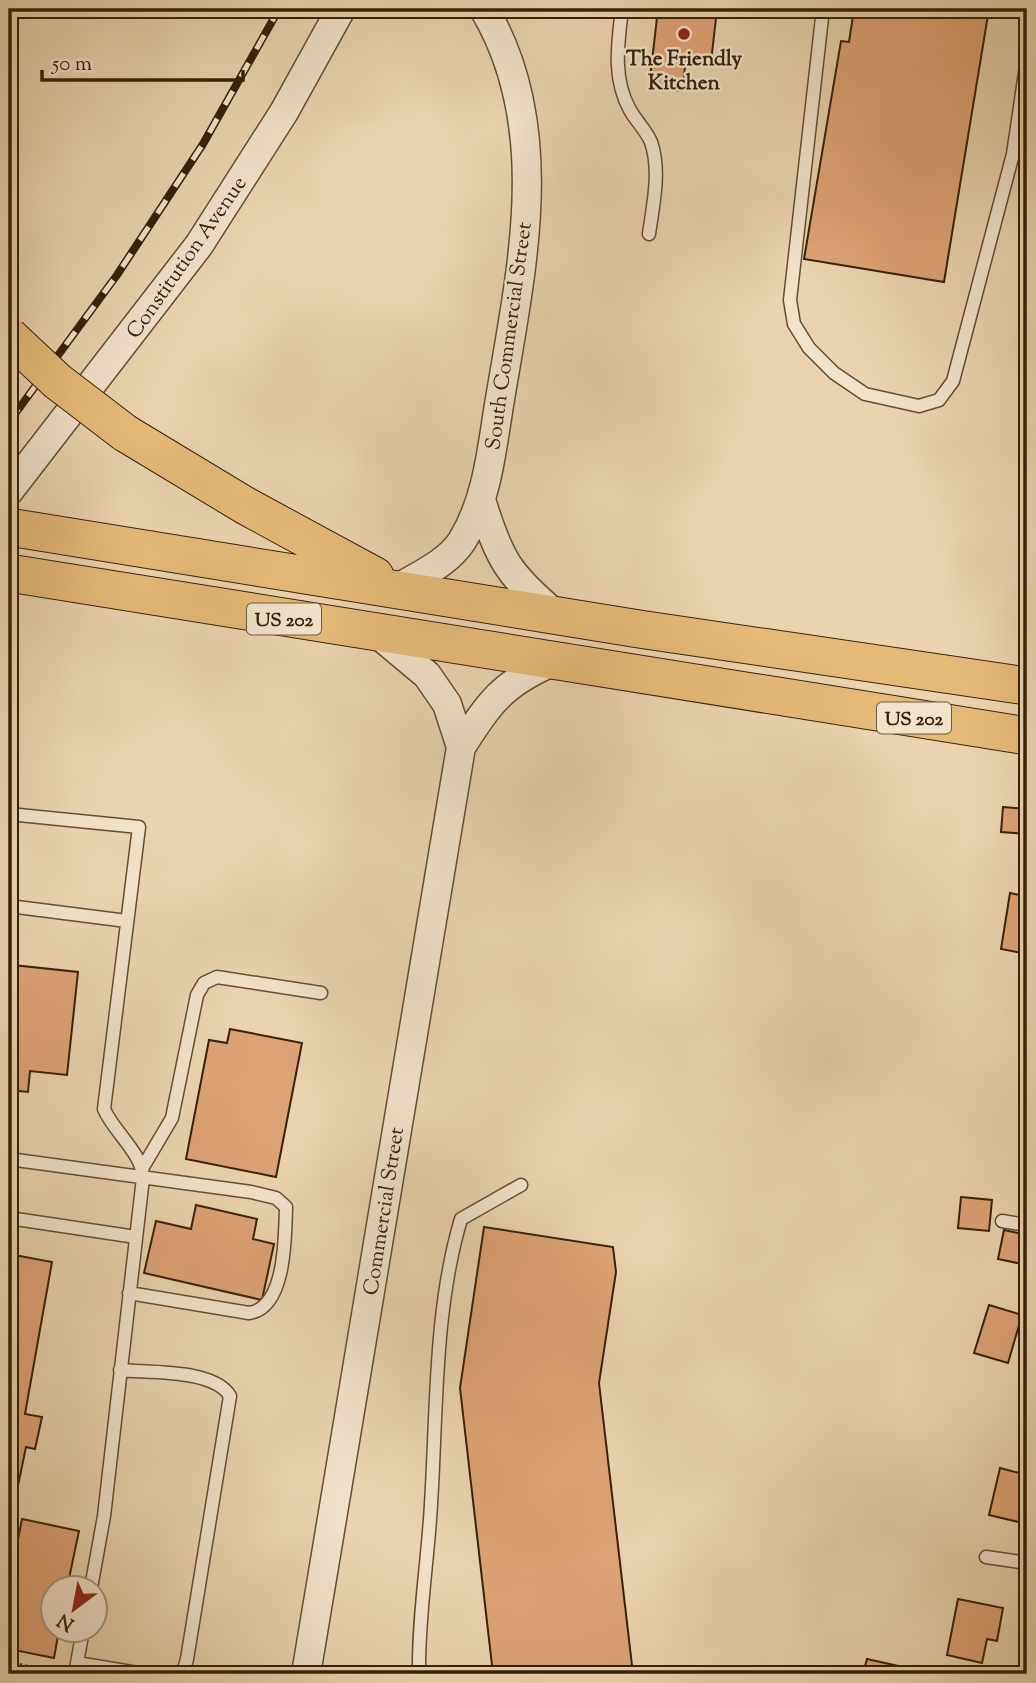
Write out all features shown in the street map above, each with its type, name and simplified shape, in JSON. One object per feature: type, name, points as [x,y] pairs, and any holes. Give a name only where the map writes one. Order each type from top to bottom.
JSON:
[{"type":"main road","points":[[9,336],[58,380],[125,433],[246,506],[398,588]]},
{"type":"main road","name":"US 202","points":[[9,527],[639,629],[1027,686]]},
{"type":"main road","name":"US 202","points":[[13,574],[1027,736]]},
{"type":"street","name":"Constitution Avenue","points":[[9,491],[199,246],[284,112],[341,9]]},
{"type":"street","name":"South Commercial Street","points":[[398,588],[439,563],[460,544],[482,503],[520,279],[526,223],[526,156],[522,107],[514,71],[500,36],[484,9]]},
{"type":"street","name":"South Commercial Street","points":[[482,503],[496,548],[506,568],[555,614]]},
{"type":"street","name":"Commercial Street","points":[[378,634],[427,675],[447,704],[461,747]]},
{"type":"street","name":"Commercial Street","points":[[306,1674],[461,747],[500,692],[520,676],[552,662]]},
{"type":"lane","points":[[622,9],[618,49],[621,92],[651,143],[654,160],[656,184],[649,234]]},
{"type":"lane","points":[[823,9],[790,300],[794,324],[809,348],[834,373],[864,394],[919,407],[939,400],[953,381],[1013,154],[1027,59]]},
{"type":"lane","points":[[9,814],[139,827],[104,1109],[143,1172]]},
{"type":"lane","points":[[9,906],[127,921]]},
{"type":"lane","points":[[94,1574],[104,1516],[143,1172],[172,1118],[197,995],[204,983],[217,977],[321,993]]},
{"type":"lane","points":[[9,1159],[143,1172],[276,1198],[286,1208],[284,1255],[271,1300],[260,1311],[249,1313],[129,1293]]},
{"type":"lane","points":[[419,1674],[418,1632],[431,1507],[447,1266],[461,1219],[520,1185]]},
{"type":"lane","points":[[9,1218],[136,1237]]},
{"type":"lane","points":[[1002,1221],[1027,1225]]},
{"type":"lane","points":[[120,1370],[206,1378],[223,1384],[230,1396],[187,1659],[183,1673],[179,1674]]},
{"type":"lane","points":[[986,1557],[1027,1563]]},
{"type":"lane","points":[[80,1644],[76,1668],[144,1674]]},
{"type":"path","points":[[9,1663],[61,1673]]},
{"type":"path","points":[[20,1674],[22,1667]]},
{"type":"building","name":"The Friendly Kitchen","points":[[658,9],[717,9],[711,62],[686,59],[682,91],[649,87]]},
{"type":"building","points":[[854,9],[989,9],[944,282],[804,259],[841,41],[849,42]]},
{"type":"building","points":[[1003,807],[1027,809],[1027,834],[1001,832]]},
{"type":"building","points":[[1027,876],[1027,954],[1001,949],[1010,893],[1024,896]]},
{"type":"building","points":[[13,965],[78,972],[67,1075],[30,1071],[28,1092],[9,1090],[9,974],[13,974]]},
{"type":"building","points":[[230,1029],[302,1043],[276,1177],[186,1159],[209,1040],[227,1043]]},
{"type":"building","points":[[961,1197],[992,1200],[989,1231],[958,1228]]},
{"type":"building","points":[[196,1205],[257,1219],[253,1239],[274,1244],[262,1300],[144,1273],[156,1221],[191,1229]]},
{"type":"building","points":[[484,1227],[613,1247],[616,1272],[599,1383],[633,1674],[493,1674],[460,1388]]},
{"type":"building","points":[[1004,1230],[1027,1235],[1027,1265],[998,1259]]},
{"type":"building","points":[[9,1254],[52,1262],[25,1414],[42,1417],[35,1449],[26,1447],[9,1529]]},
{"type":"building","points":[[989,1305],[1022,1315],[1008,1363],[974,1353]]},
{"type":"building","points":[[1000,1468],[1027,1475],[1027,1524],[989,1515]]},
{"type":"building","points":[[22,1519],[79,1531],[70,1574],[38,1574],[38,1644],[56,1644],[54,1658],[9,1649],[9,1586]]},
{"type":"building","points":[[958,1599],[1003,1608],[997,1641],[987,1639],[982,1663],[947,1655]]},
{"type":"building","points":[[867,1659],[912,1669],[910,1674],[863,1674]]},
{"type":"railway","points":[[9,422],[117,275],[203,144],[279,9]]},
{"type":"place","name":"The Friendly Kitchen","points":[[684,34]]}]
